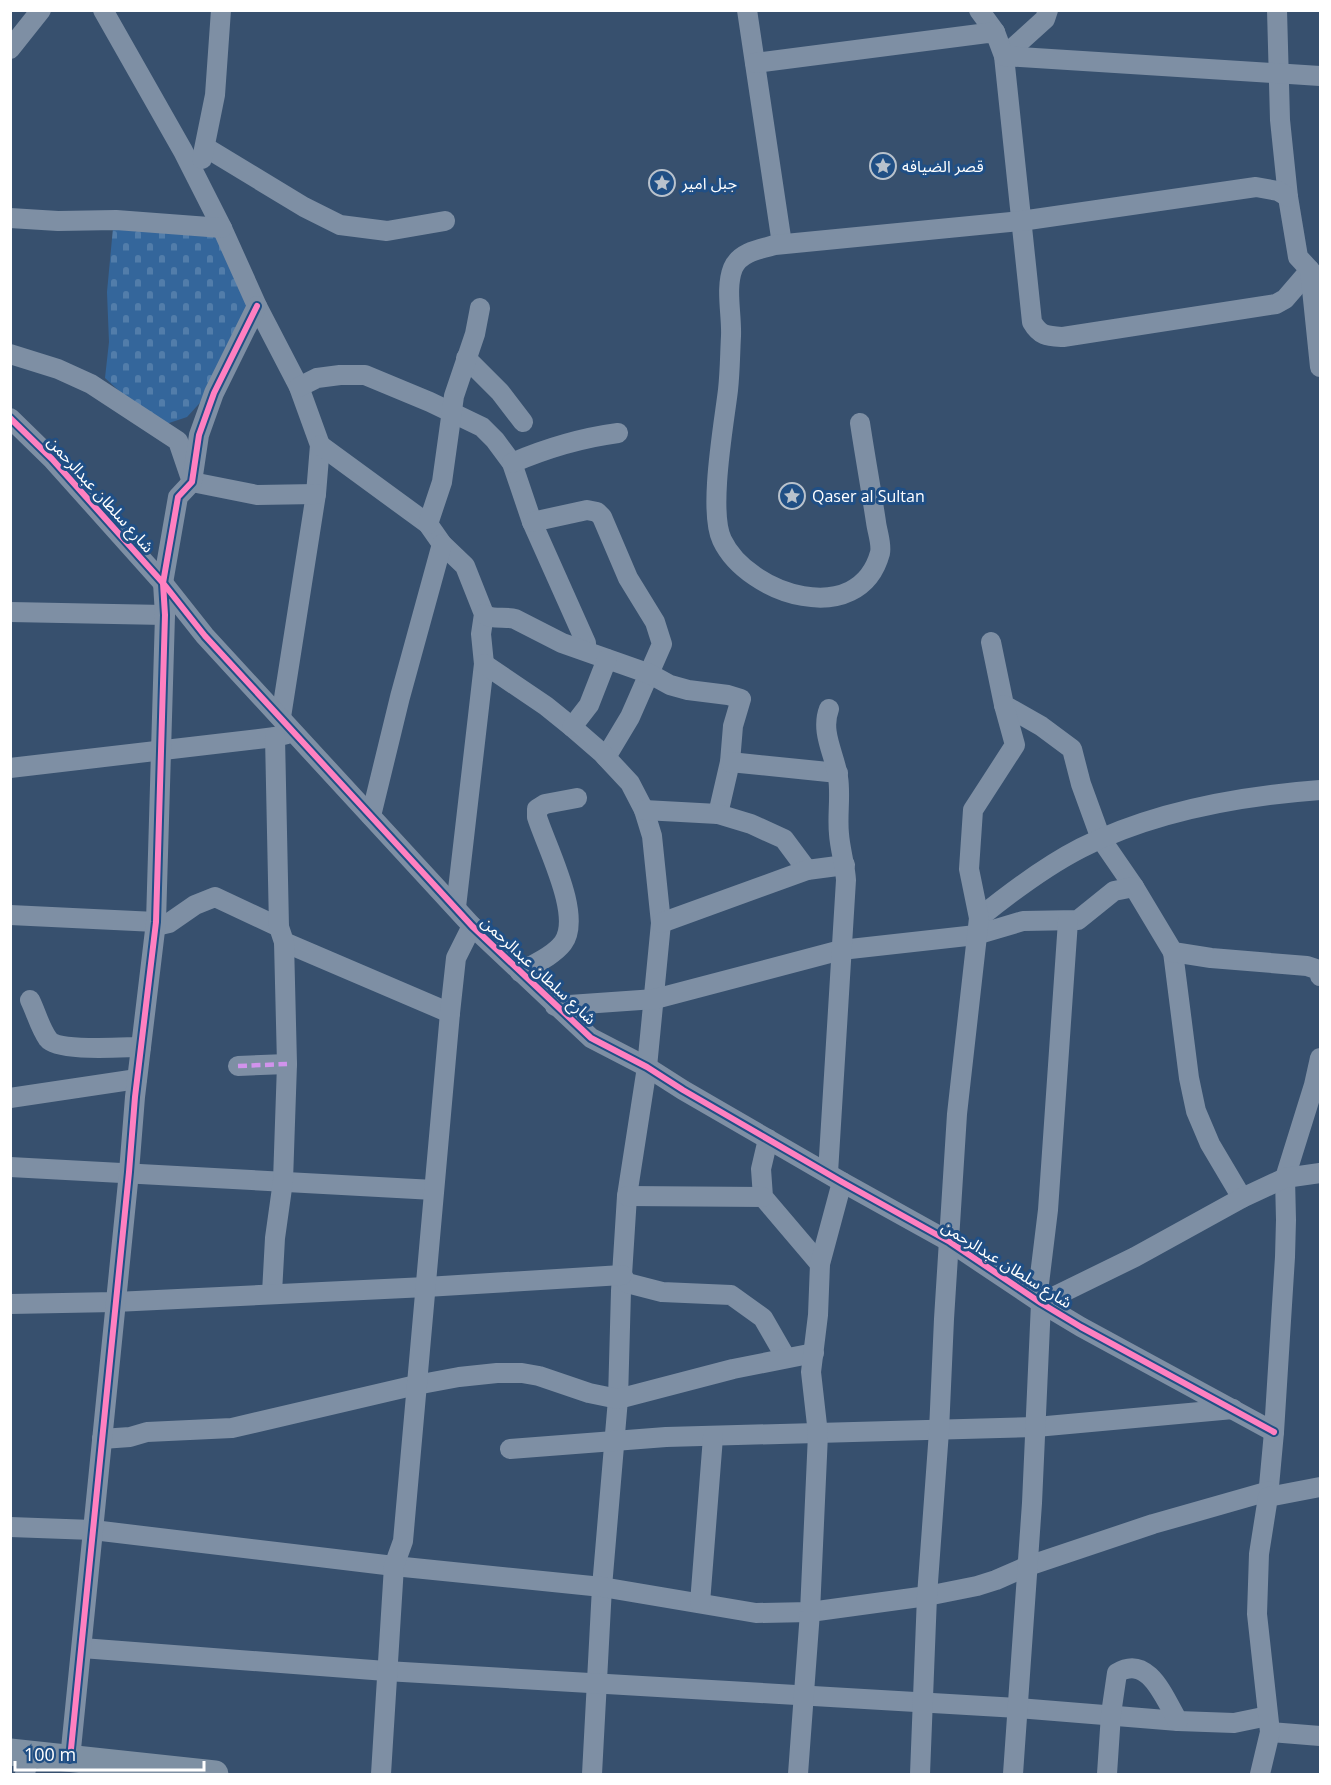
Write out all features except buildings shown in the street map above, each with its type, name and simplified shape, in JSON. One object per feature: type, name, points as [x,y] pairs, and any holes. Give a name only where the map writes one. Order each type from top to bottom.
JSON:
[{"type":"highway","points":[[21,1761],[70,1760],[215,1774]]},
{"type":"street","points":[[10,49],[41,10]]},
{"type":"street","points":[[103,10],[183,151],[222,228],[257,306],[299,387],[320,445],[316,494],[283,729],[282,935],[288,1064],[283,1181],[275,1238],[272,1293]]},
{"type":"street","points":[[197,178],[215,95],[221,10]]},
{"type":"street","points":[[747,10],[782,244]]},
{"type":"street","points":[[979,10],[994,32],[1004,56],[1032,322],[1037,331],[1047,336],[1063,337],[1276,304],[1285,299],[1315,271]]},
{"type":"street","points":[[1004,56],[1045,19],[1048,10]]},
{"type":"street","points":[[1277,10],[1277,72],[1288,197],[1298,257],[1315,271],[1320,367]]},
{"type":"street","points":[[755,63],[994,32]]},
{"type":"street","points":[[1004,56],[1320,75]]},
{"type":"street","points":[[205,147],[304,207],[340,225],[387,231],[445,221]]},
{"type":"street","points":[[860,423],[881,551],[870,575],[856,587],[837,596],[817,598],[776,589],[756,578],[737,561],[722,540],[718,519],[720,444],[728,388],[731,332],[730,280],[734,267],[746,254],[782,244],[1021,221],[1256,187],[1278,190],[1288,197]]},
{"type":"street","points":[[10,218],[58,221],[116,220],[222,228]]},
{"type":"street","points":[[70,1760],[129,1172],[136,1079],[156,924],[165,615],[163,583],[178,497],[192,482],[199,435],[214,393],[257,306]]},
{"type":"street","points":[[428,524],[442,482],[451,413],[475,334],[480,308]]},
{"type":"street","points":[[10,354],[58,369],[91,384],[178,441],[192,482]]},
{"type":"street","points":[[466,358],[500,392],[523,422]]},
{"type":"street","points":[[299,387],[317,378],[365,375],[482,428],[495,440],[512,463],[532,522],[586,643],[586,651]]},
{"type":"street","name":"شارع سلطان عبدالرحمن","points":[[10,418],[52,459],[163,583],[283,729],[371,816],[472,926],[591,1038],[647,1067],[683,1090],[950,1242],[1039,1301],[1274,1432]]},
{"type":"street","points":[[512,463],[549,448],[586,438],[618,433]]},
{"type":"street","points":[[320,445],[428,524],[442,544],[465,566],[484,614],[482,634],[484,664],[456,907]]},
{"type":"street","points":[[192,482],[256,495],[316,494]]},
{"type":"street","points":[[532,522],[587,510],[597,512],[602,517],[628,579],[656,622],[660,633],[662,644],[650,674],[630,717],[606,757]]},
{"type":"street","points":[[371,816],[400,697],[442,544]]},
{"type":"street","points":[[10,612],[165,615]]},
{"type":"street","points":[[484,614],[487,617],[515,619],[562,643],[650,674],[670,685],[741,699],[733,726],[730,762],[718,814]]},
{"type":"street","points":[[920,1774],[927,1596],[957,1114],[977,926],[969,869],[973,810],[1015,745],[991,642]]},
{"type":"street","points":[[572,728],[589,705],[607,659]]},
{"type":"street","points":[[484,664],[546,706],[606,757],[630,783],[644,810],[652,836],[661,923],[647,1067],[627,1196],[618,1399],[602,1587],[592,1774]]},
{"type":"street","points":[[1004,705],[1041,726],[1072,749],[1081,784],[1101,839],[1134,887],[1173,952],[1189,1078],[1196,1111],[1210,1144],[1242,1198]]},
{"type":"street","points":[[798,1774],[810,1612],[818,1434],[811,1372],[820,1264],[835,1177],[841,950],[845,890],[845,865],[839,834],[838,773],[828,745],[826,717],[829,709]]},
{"type":"street","points":[[10,768],[162,749],[283,729]]},
{"type":"street","points":[[730,762],[838,773]]},
{"type":"street","points":[[977,926],[1055,862],[1101,839],[1148,820],[1201,807],[1320,790]]},
{"type":"street","points":[[520,972],[543,959],[563,943],[568,932],[569,914],[563,889],[537,817],[537,809],[545,804],[577,798]]},
{"type":"street","points":[[644,810],[718,814],[751,824],[784,838],[807,870]]},
{"type":"street","points":[[661,923],[807,870],[845,865]]},
{"type":"street","points":[[555,1006],[655,999],[841,950],[977,926],[1023,921],[1078,920],[1114,891],[1134,887]]},
{"type":"street","points":[[10,915],[169,923],[195,905],[215,897],[282,935],[450,1013]]},
{"type":"street","points":[[1014,1774],[1036,1427],[1039,1301],[1048,1210],[1068,921]]},
{"type":"street","points":[[381,1774],[394,1566],[403,1541],[450,1013],[456,958],[472,926]]},
{"type":"street","points":[[1173,952],[1211,958],[1307,966],[1319,970],[1320,976]]},
{"type":"street","points":[[30,1000],[49,1039],[55,1045],[141,1047]]},
{"type":"street","points":[[1260,1774],[1269,1724],[1257,1614],[1259,1554],[1274,1432],[1285,1257],[1285,1178],[1314,1085],[1320,1058]]},
{"type":"street","points":[[238,1066],[288,1064]]},
{"type":"street","points":[[10,1098],[136,1079]]},
{"type":"street","points":[[768,1138],[761,1168],[763,1197],[820,1264]]},
{"type":"street","points":[[10,1167],[434,1190]]},
{"type":"street","points":[[1039,1301],[1135,1257],[1242,1198],[1285,1178],[1320,1173]]},
{"type":"street","points":[[627,1196],[763,1197]]},
{"type":"street","points":[[10,1304],[115,1302],[622,1275]]},
{"type":"street","points":[[622,1275],[627,1283],[662,1292],[731,1295],[763,1318],[786,1358]]},
{"type":"street","points":[[102,1439],[130,1437],[147,1432],[232,1428],[459,1377],[522,1373],[618,1399],[734,1369],[814,1353]]},
{"type":"street","points":[[510,1449],[666,1437],[1036,1427],[1233,1409]]},
{"type":"street","points":[[700,1603],[713,1437]]},
{"type":"street","points":[[10,1527],[93,1530],[394,1566],[602,1587],[756,1613],[782,1614],[927,1596],[977,1586],[1028,1566],[1153,1524],[1268,1494],[1320,1487]]},
{"type":"street","points":[[82,1648],[387,1671],[1018,1708],[1178,1721],[1269,1724],[1320,1736]]},
{"type":"street","points":[[1107,1774],[1111,1714],[1117,1673],[1126,1667],[1138,1668],[1150,1674],[1178,1721]]},
{"type":"green space","points":[[113,228],[217,233],[252,310],[208,394],[187,417],[163,425],[130,401],[105,378],[109,342],[107,292]]},
{"type":"marked path","points":[[238,1066],[287,1064]]},
{"type":"cycle path","points":[[70,1759],[135,1097],[156,922],[165,615],[163,583],[178,497],[192,482],[199,435],[214,393],[257,306]]},
{"type":"cycle path","points":[[10,418],[52,459],[163,583],[205,636],[472,926],[591,1038],[647,1067],[842,1182],[950,1242],[1081,1327],[1274,1432]]},
{"type":"place","name":"قصر الضيافه","points":[[883,166]]},
{"type":"place","name":"جبل امير","points":[[662,183]]},
{"type":"place","name":"Qaser al Sultan","points":[[792,496]]}]
